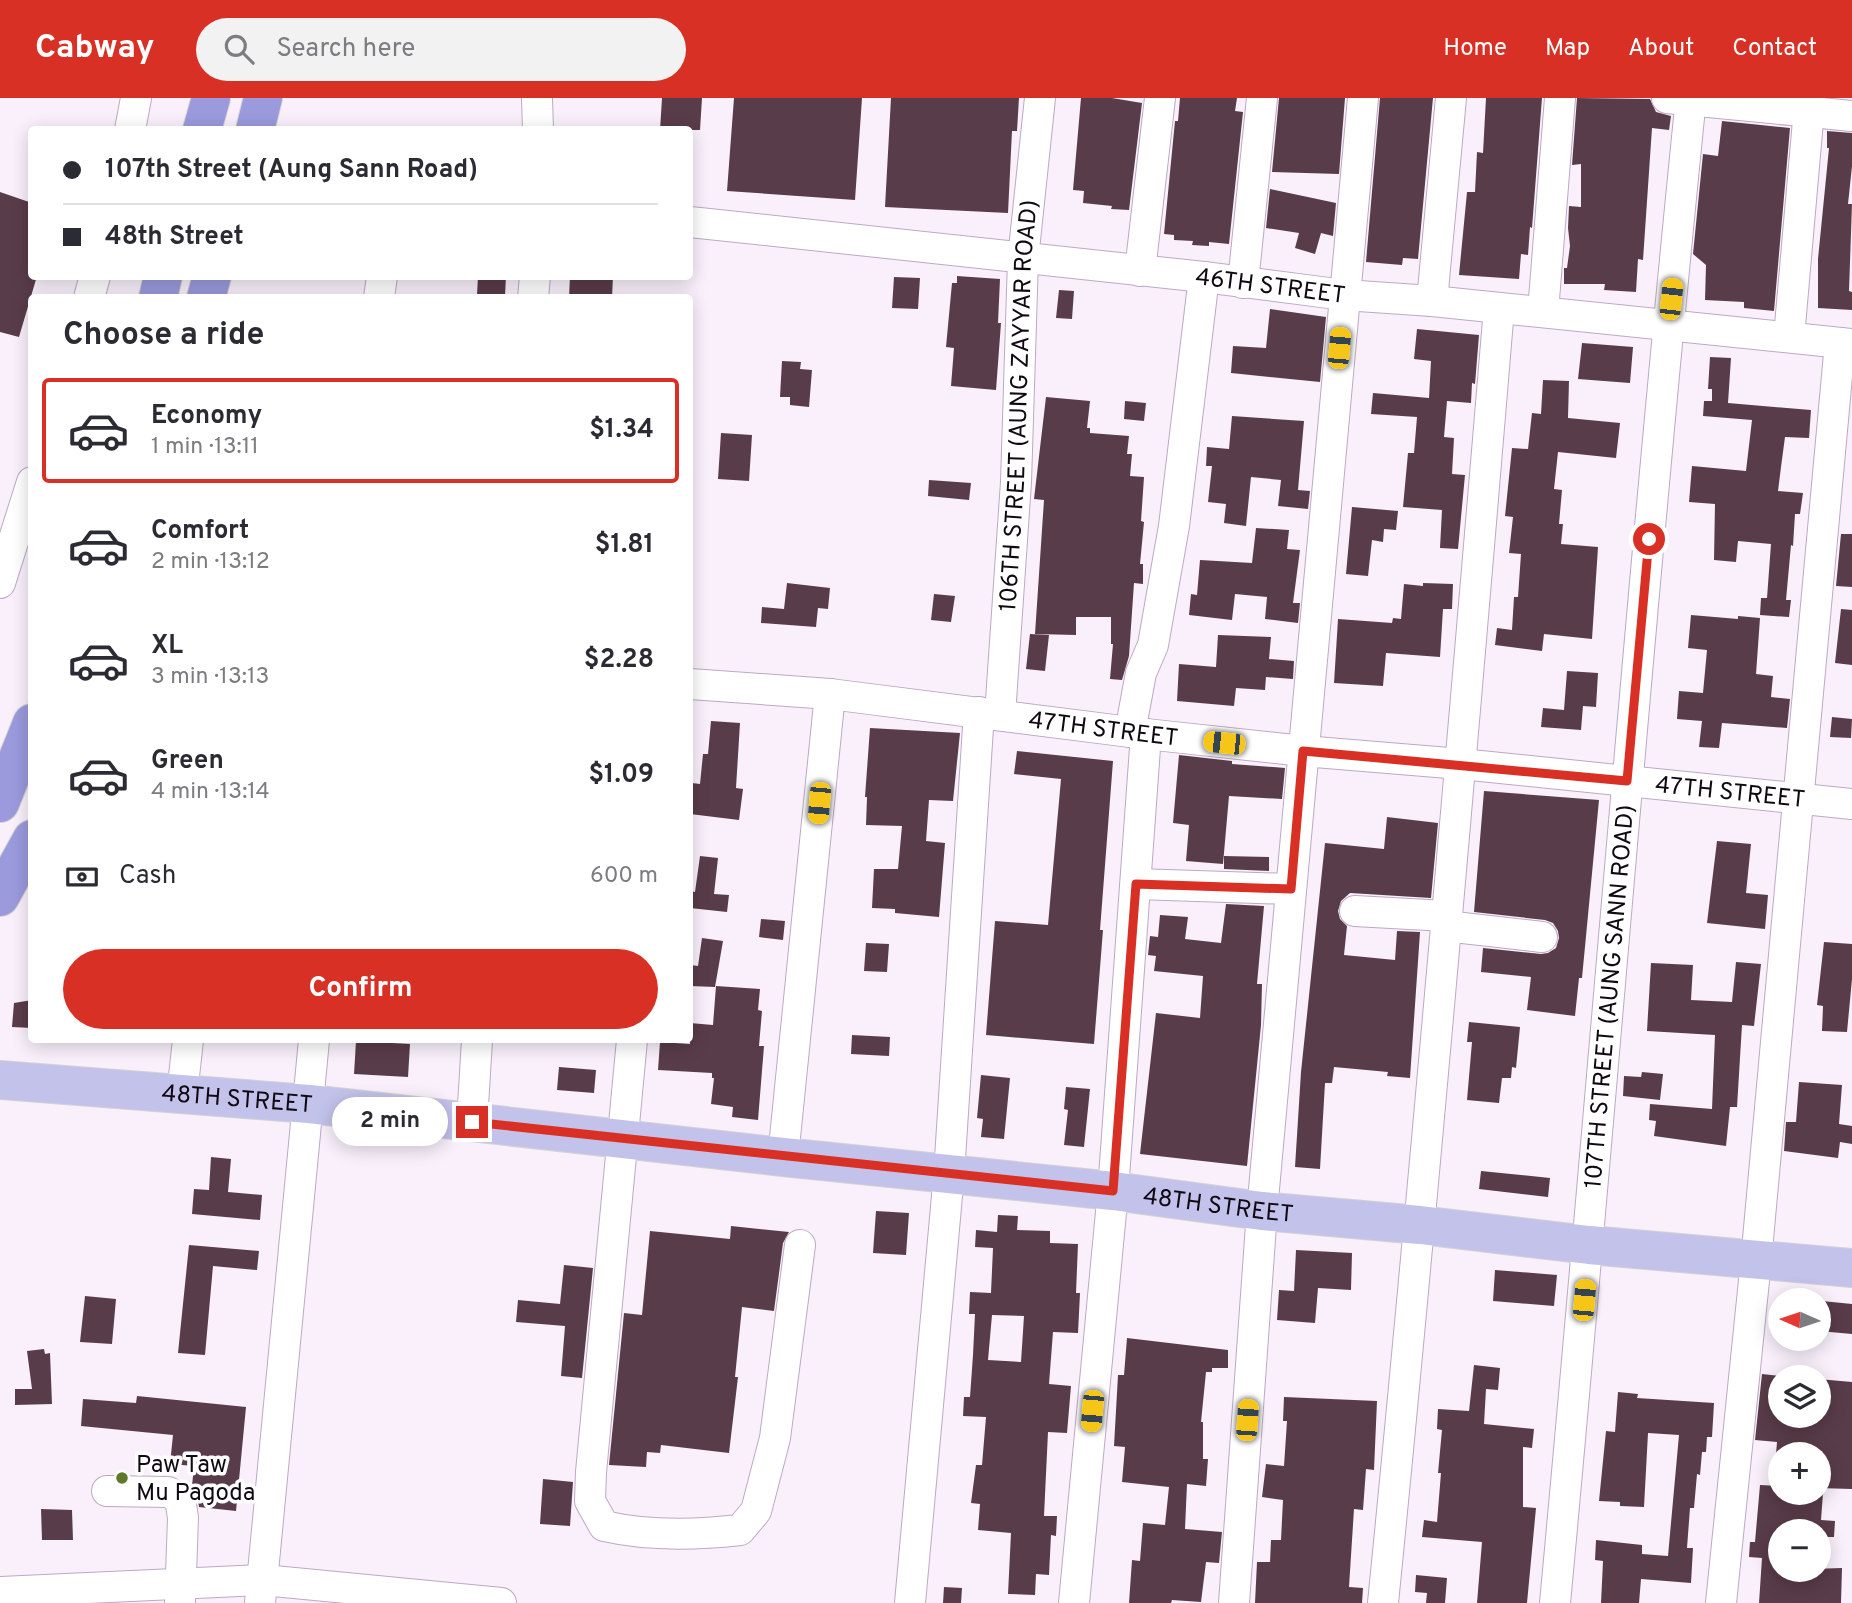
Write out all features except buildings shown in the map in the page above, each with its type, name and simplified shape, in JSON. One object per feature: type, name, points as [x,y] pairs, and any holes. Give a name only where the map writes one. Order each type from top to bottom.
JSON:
[{"type":"highway","points":[[203,126],[211,98]]},
{"type":"highway","points":[[256,126],[263,98]]},
{"type":"highway","points":[[0,803],[28,733]]},
{"type":"highway","points":[[0,897],[28,845]]},
{"type":"main road","name":"48TH STREET","points":[[0,1080],[309,1104],[1113,1191],[1262,1211],[1420,1225],[1589,1245],[1852,1268]]},
{"type":"street","points":[[131,126],[136,98]]},
{"type":"street","points":[[537,98],[538,126]]},
{"type":"street","name":"106TH STREET (AUNG ZAYYAR ROAD)","points":[[910,1603],[990,714],[1016,482],[1023,259],[1040,98]]},
{"type":"street","points":[[1140,271],[1160,98]]},
{"type":"street","points":[[1243,283],[1262,98]]},
{"type":"street","points":[[1234,1603],[1262,1211],[1363,98]]},
{"type":"street","points":[[1432,301],[1451,98]]},
{"type":"street","points":[[1543,312],[1560,98]]},
{"type":"street","points":[[1683,99],[1810,104],[1852,116]]},
{"type":"street","name":"107TH STREET (AUNG SANN ROAD)","points":[[1555,1603],[1589,1245],[1668,324],[1683,99]]},
{"type":"street","points":[[1789,337],[1810,104]]},
{"type":"street","name":"46TH STREET","points":[[693,222],[1204,277],[1344,295],[1668,324],[1846,344]]},
{"type":"street","points":[[1074,1603],[1113,1191],[1136,884],[1141,673],[1153,645],[1174,526],[1204,277]]},
{"type":"street","points":[[1383,1603],[1420,1225],[1499,308]]},
{"type":"street","points":[[1721,1603],[1846,344]]},
{"type":"street","points":[[0,583],[28,495]]},
{"type":"street","name":"47TH STREET","points":[[693,684],[830,694],[1303,751],[1461,764],[1852,804]]},
{"type":"street","points":[[783,1157],[830,694]]},
{"type":"street","points":[[1136,884],[1291,889]]},
{"type":"street","points":[[1355,911],[1445,921],[1542,937]]},
{"type":"street","points":[[182,1094],[188,1043]]},
{"type":"street","points":[[261,1591],[314,1043]]},
{"type":"street","points":[[472,1122],[477,1043]]},
{"type":"street","points":[[632,1043],[590,1501],[604,1526],[628,1532],[716,1533],[740,1530],[756,1511],[775,1438],[800,1245]]},
{"type":"street","points":[[107,1491],[168,1492],[180,1498],[183,1518],[181,1593]]},
{"type":"street","points":[[0,1592],[261,1591],[501,1603]]},
{"type":"place","name":"Paw Taw Mu Pagoda","points":[[122,1478]]},
{"type":"route","points":[[472,1122],[1113,1191],[1136,884],[1291,889],[1303,751],[1627,781],[1649,539]]}]
